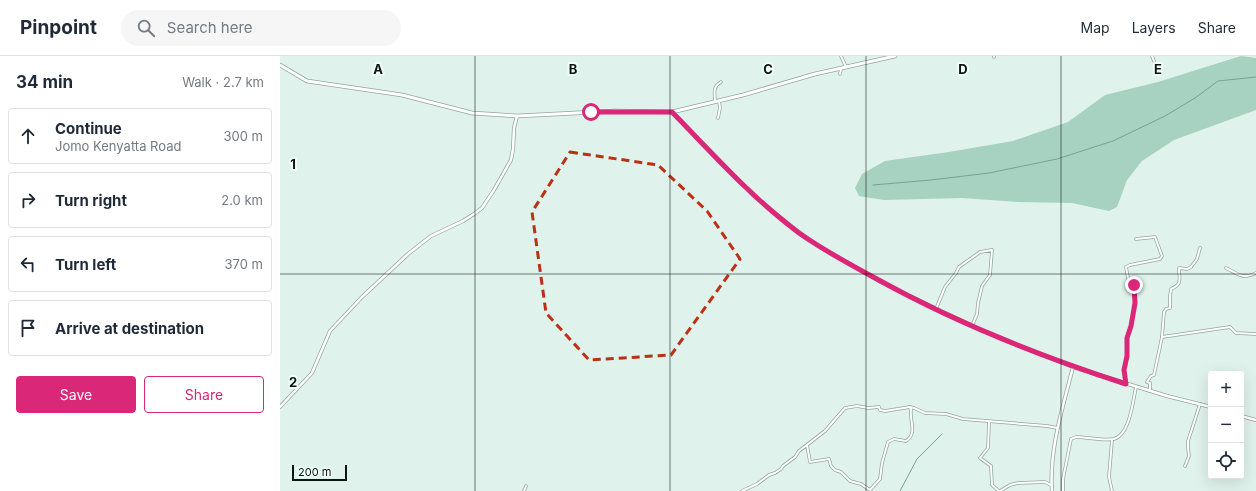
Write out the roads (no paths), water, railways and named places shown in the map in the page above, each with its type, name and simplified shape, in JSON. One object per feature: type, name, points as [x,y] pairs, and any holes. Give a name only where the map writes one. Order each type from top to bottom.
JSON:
[{"type":"main road","points":[[280,66],[307,81],[402,94],[472,113],[517,116],[615,111],[672,112],[717,102],[811,75],[895,56]]},
{"type":"street","points":[[842,56],[846,67]]},
{"type":"street","points":[[1152,56],[1154,61]]},
{"type":"street","points":[[840,74],[841,69]]},
{"type":"street","points":[[718,118],[720,108],[714,90],[716,84],[721,82]]},
{"type":"street","points":[[672,112],[755,197],[800,233],[817,245],[898,291],[972,326],[1073,367],[1136,387],[1208,406]]},
{"type":"street","points":[[280,407],[308,379],[330,331],[362,297],[408,254],[431,236],[463,221],[482,208],[511,160],[514,128],[517,116]]},
{"type":"street","points":[[1126,384],[1124,370],[1127,356],[1127,338],[1131,326],[1135,303],[1134,285],[1128,278],[1126,267],[1160,259],[1162,256],[1155,237],[1136,239]]},
{"type":"street","points":[[1150,391],[1150,383],[1147,382],[1154,374],[1162,337],[1164,312],[1166,309],[1169,310],[1171,307],[1171,289],[1177,287],[1179,284],[1179,268],[1187,269],[1191,267],[1197,259],[1200,248]]},
{"type":"street","points":[[936,309],[945,287],[959,267],[980,252],[992,250],[990,275],[982,286],[977,314],[972,326]]},
{"type":"street","points":[[1226,268],[1244,276],[1256,273]]},
{"type":"street","points":[[1162,337],[1230,327],[1236,333],[1256,334]]},
{"type":"street","points":[[1052,491],[1051,471],[1058,428],[1073,367]]},
{"type":"street","points":[[1063,491],[1071,439],[1080,437],[1112,440],[1118,437],[1128,423],[1136,387]]},
{"type":"street","points":[[1185,466],[1190,456],[1188,441],[1200,404]]},
{"type":"street","points":[[742,491],[757,484],[769,475],[776,473],[795,457],[798,451],[825,431],[845,408],[857,406],[868,408],[879,406],[880,410],[885,411],[910,407],[925,413],[946,414],[963,419],[1058,428]]},
{"type":"street","points":[[807,445],[810,462],[830,459],[831,466],[835,470],[841,472],[850,481],[861,484],[870,490],[880,479],[882,463],[888,442],[894,439],[906,441],[909,438],[913,426],[910,407]]},
{"type":"street","points":[[1244,417],[1256,420]]},
{"type":"street","points":[[989,422],[988,446],[980,458],[991,466],[992,485],[999,491],[1010,485],[1018,483],[1045,482],[1052,485]]},
{"type":"street","points":[[1112,440],[1109,477],[1112,491]]},
{"type":"street","points":[[524,491],[526,486]]},
{"type":"waterway","points":[[873,185],[989,173],[1057,159],[1113,141],[1165,116],[1195,98],[1218,81],[1256,77]]},
{"type":"waterway","points":[[900,491],[917,459],[942,434]]}]
